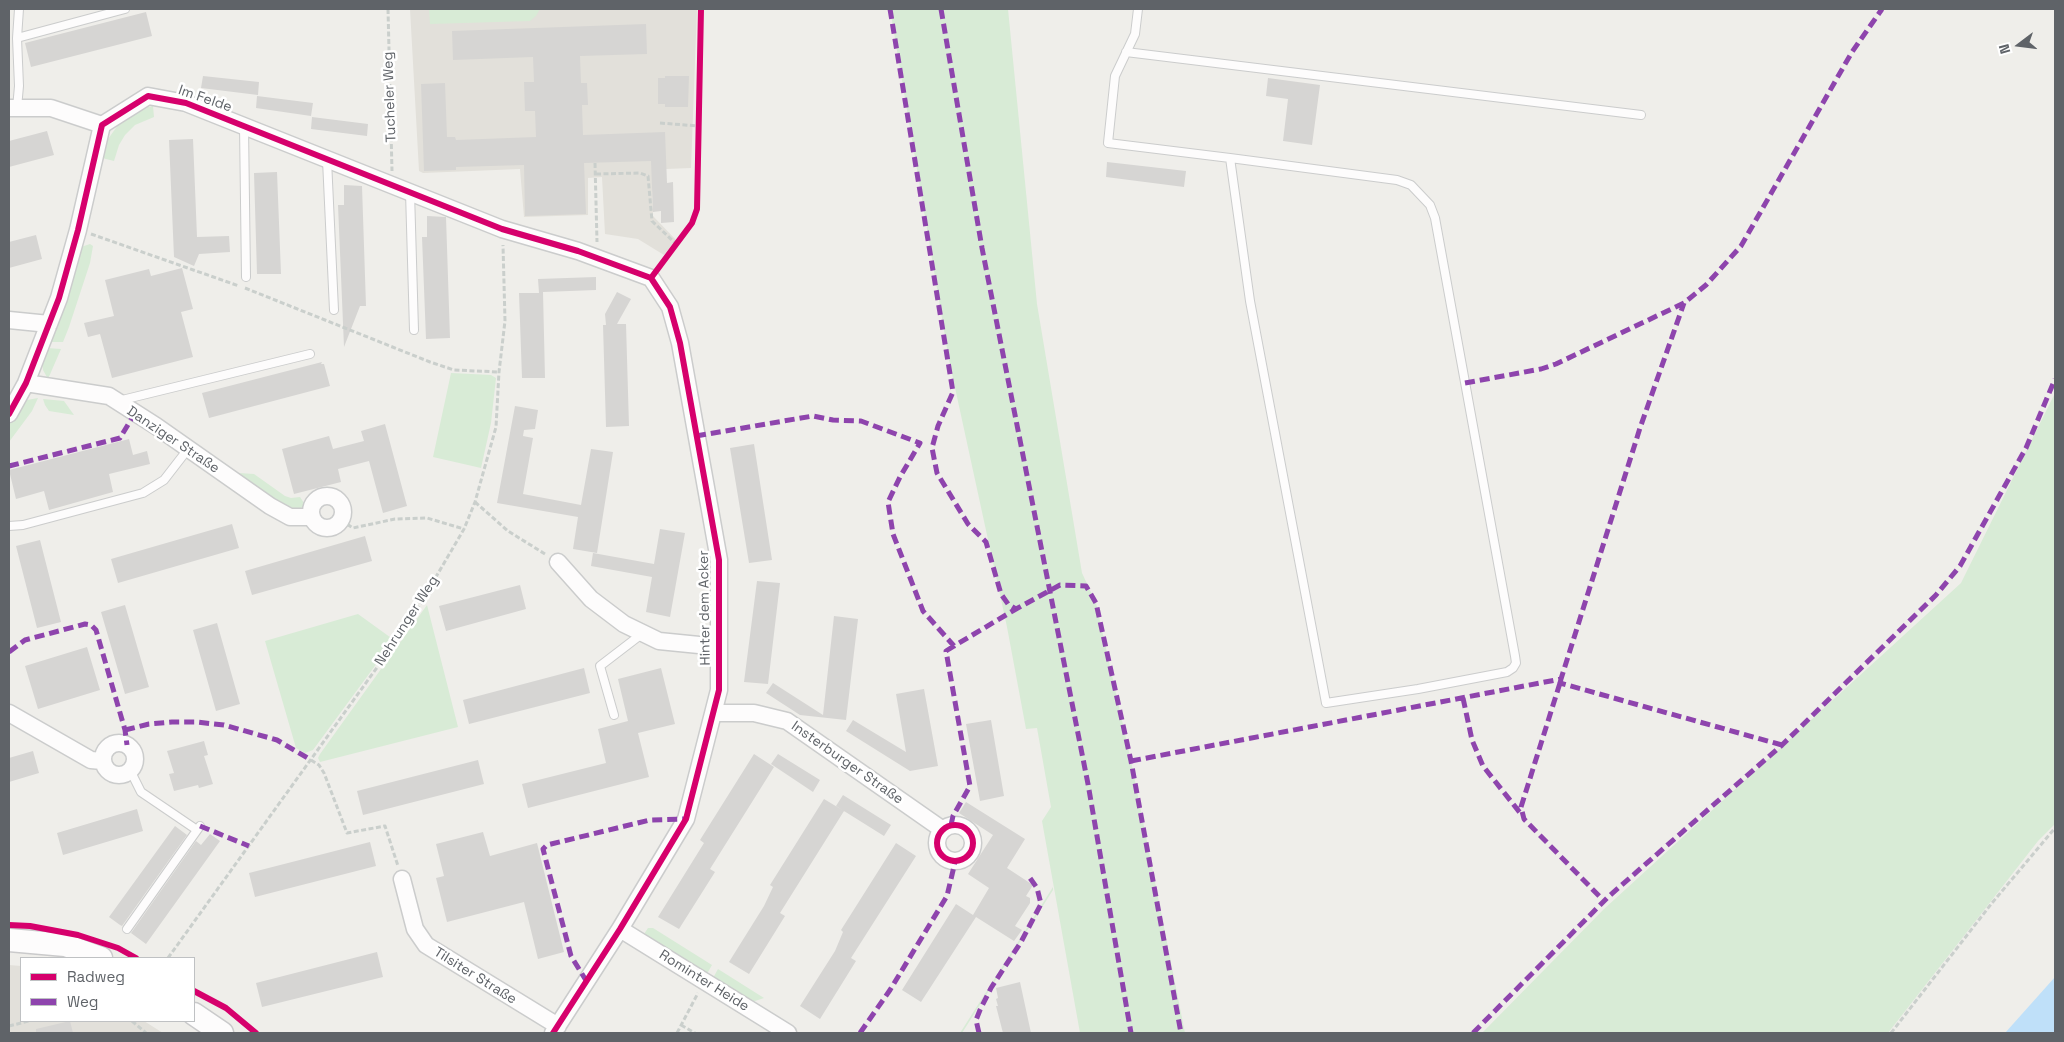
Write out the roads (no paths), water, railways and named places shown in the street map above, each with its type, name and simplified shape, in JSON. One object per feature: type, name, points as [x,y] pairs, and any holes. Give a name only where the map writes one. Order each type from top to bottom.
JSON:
[{"type":"street","name":"Im Felde","points":[[102,126],[148,96],[186,103],[502,229]]},
{"type":"street","points":[[9,414],[26,383],[59,298],[78,230],[102,126],[51,108],[13,108]]},
{"type":"street","name":"Hinter dem Acker","points":[[502,229],[597,258],[651,278],[670,308],[680,343],[719,560],[719,690],[715,713],[686,819],[620,929],[555,1030]]},
{"type":"street","points":[[9,320],[49,324]]},
{"type":"street","name":"Danziger Straße","points":[[26,383],[109,396],[290,517],[312,517],[320,526],[325,528],[337,524],[343,514],[339,502],[329,497],[317,500],[311,511],[312,517]]},
{"type":"street","points":[[558,562],[592,599],[624,624],[659,641],[719,647]]},
{"type":"street","points":[[9,713],[91,760],[102,761]]},
{"type":"street","name":"Insterburger Straße","points":[[715,713],[754,713],[787,721],[943,830]]},
{"type":"street","points":[[120,742],[132,750],[135,757],[134,764],[130,770],[124,774],[117,775],[110,773],[105,768],[102,761],[103,753],[107,747],[113,743],[120,742]]},
{"type":"street","name":"Tilsiter Straße","points":[[402,879],[415,929],[426,945],[555,1030]]},
{"type":"street","name":"Rominter Heide","points":[[620,929],[788,1033]]},
{"type":"street","points":[[9,940],[65,944],[98,957]]},
{"type":"street","points":[[195,1015],[222,1033]]},
{"type":"lane","points":[[13,108],[19,86],[16,38],[19,9]]},
{"type":"lane","points":[[16,38],[125,9]]},
{"type":"lane","points":[[1138,9],[1135,34],[1115,76],[1108,142],[1230,158],[1397,180],[1411,185],[1430,205],[1435,218],[1516,662],[1514,668],[1507,672],[1418,689],[1326,703],[1250,301],[1230,158]]},
{"type":"lane","points":[[1126,52],[1641,115]]},
{"type":"lane","points":[[244,126],[246,277]]},
{"type":"lane","points":[[327,159],[334,310]]},
{"type":"lane","points":[[410,192],[414,330]]},
{"type":"lane","points":[[116,401],[310,354]]},
{"type":"lane","points":[[9,526],[23,525],[143,493],[164,480],[188,449]]},
{"type":"lane","points":[[614,715],[600,666],[643,633]]},
{"type":"lane","points":[[127,929],[198,828],[141,792],[130,770]]},
{"type":"water","points":[[2055,977],[2055,1033],[2005,1033]]}]
